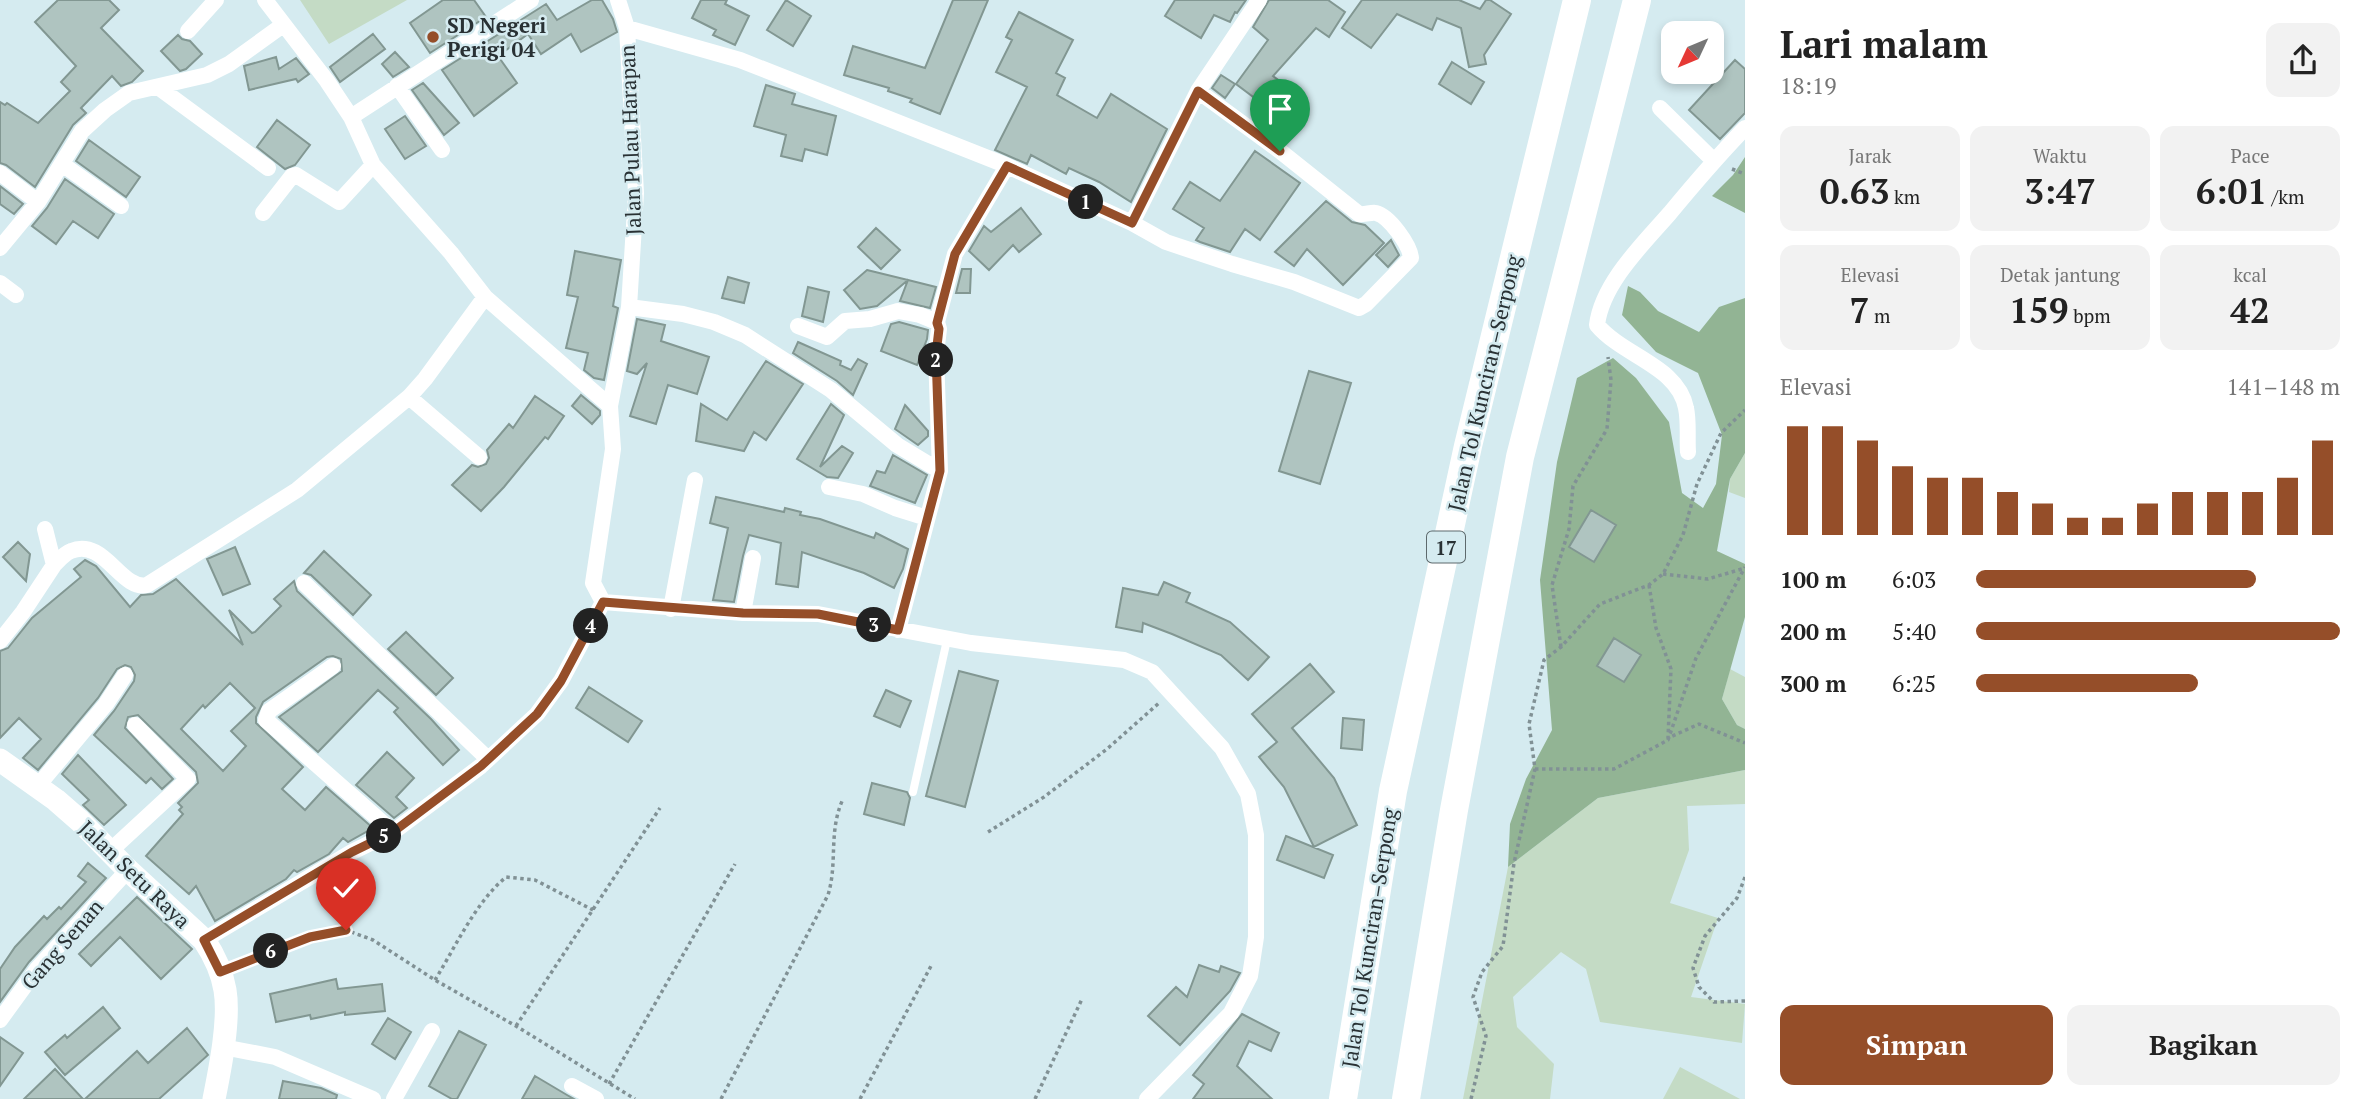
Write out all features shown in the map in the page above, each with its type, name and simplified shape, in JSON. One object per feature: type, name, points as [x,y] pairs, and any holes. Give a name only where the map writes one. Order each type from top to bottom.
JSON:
[{"type":"highway","name":"Jalan Tol Kunciran–Serpong","points":[[1343,1099],[1393,791],[1468,446],[1577,0]]},
{"type":"highway","points":[[1406,1099],[1454,810],[1520,457],[1635,0]]},
{"type":"street","points":[[188,30],[216,0]]},
{"type":"street","points":[[265,0],[327,80],[351,117],[373,165],[451,253],[485,297],[610,406]]},
{"type":"street","points":[[351,117],[531,0]]},
{"type":"street","name":"Jalan Pulau Harapan","points":[[603,602],[593,583],[613,449],[610,406],[629,307],[636,192],[626,28],[618,0]]},
{"type":"street","points":[[1132,223],[1198,91],[1259,0]]},
{"type":"street","points":[[0,248],[38,202],[82,131],[105,110],[130,93],[207,75],[229,64],[283,25]]},
{"type":"street","points":[[626,28],[740,61],[1007,166],[1132,223],[1166,242],[1294,282],[1359,308],[1366,304],[1410,258],[1411,253],[1403,239],[1381,215],[1374,212],[1359,214],[1280,151],[1198,91]]},
{"type":"street","points":[[397,86],[442,150]]},
{"type":"street","points":[[158,87],[268,167]]},
{"type":"street","points":[[1660,108],[1714,161]]},
{"type":"street","points":[[1688,452],[1686,408],[1679,390],[1669,376],[1605,334],[1597,325],[1598,318],[1625,265],[1745,128]]},
{"type":"street","points":[[62,164],[121,206]]},
{"type":"street","points":[[263,213],[292,176],[302,178],[339,202],[373,165]]},
{"type":"street","points":[[898,630],[940,471],[937,323],[955,254],[1007,166]]},
{"type":"street","points":[[0,173],[38,202]]},
{"type":"street","points":[[0,283],[16,295]]},
{"type":"street","points":[[0,640],[23,612],[54,565],[69,551],[82,548],[93,550],[136,585],[147,585],[297,490],[409,397],[485,297]]},
{"type":"street","points":[[629,307],[682,314],[713,322],[745,335],[831,390],[897,445],[940,471]]},
{"type":"street","points":[[798,326],[827,337],[845,321],[870,319],[898,311],[920,315],[937,323]]},
{"type":"street","points":[[409,397],[479,457]]},
{"type":"street","points":[[671,609],[695,480]]},
{"type":"street","points":[[829,487],[863,494],[926,518]]},
{"type":"street","points":[[45,529],[54,565]]},
{"type":"street","points":[[743,613],[754,558]]},
{"type":"street","points":[[304,583],[488,759]]},
{"type":"street","points":[[204,940],[352,852],[393,832],[488,759],[537,714],[561,681],[603,602],[671,609],[818,614],[947,640],[1124,660],[1152,672],[1222,748],[1248,794],[1256,835],[1256,937],[1250,976],[1231,1013],[1147,1099]]},
{"type":"street","points":[[333,666],[269,711],[265,720],[393,832]]},
{"type":"street","points":[[37,787],[106,704],[125,674]]},
{"type":"street","points":[[109,852],[188,779],[135,725]]},
{"type":"street","name":"Jalan Setu Raya","points":[[0,760],[80,821],[109,852],[204,940],[220,972],[226,992],[223,1047],[214,1099]]},
{"type":"street","name":"Gang Senan","points":[[0,1020],[37,969],[128,870]]},
{"type":"street","points":[[394,1099],[432,1031]]},
{"type":"street","points":[[223,1047],[275,1056],[373,1099]]},
{"type":"street","points":[[572,1086],[596,1099]]},
{"type":"lane","points":[[913,793],[947,640]]},
{"type":"path","points":[[1562,647],[1552,585],[1569,529],[1573,486],[1607,429],[1611,380],[1605,334]]},
{"type":"path","points":[[1471,1099],[1486,1036],[1473,997],[1482,972],[1503,946],[1514,863],[1535,769],[1529,724],[1544,660],[1562,647],[1600,604],[1649,585],[1663,574],[1683,535],[1697,484],[1721,433],[1745,410]]},
{"type":"path","points":[[1663,574],[1708,579],[1745,568]]},
{"type":"path","points":[[1668,738],[1696,658],[1745,568]]},
{"type":"path","points":[[1649,585],[1656,628],[1671,669],[1668,738]]},
{"type":"path","points":[[988,832],[1044,797],[1107,749],[1171,693]]},
{"type":"path","points":[[1535,769],[1614,769],[1668,738],[1699,724],[1745,743]]},
{"type":"path","points":[[721,1099],[828,895],[834,875],[834,822],[843,799]]},
{"type":"path","points":[[516,1026],[660,808]]},
{"type":"path","points":[[609,1084],[735,864]]},
{"type":"path","points":[[435,980],[482,904],[506,877],[535,880],[593,910]]},
{"type":"path","points":[[1745,877],[1737,898],[1705,936],[1693,968],[1699,988],[1714,1002],[1745,1001]]},
{"type":"path","points":[[220,972],[310,937],[346,930],[373,940],[635,1099]]},
{"type":"path","points":[[860,1099],[931,966]]},
{"type":"path","points":[[1035,1099],[1082,999]]},
{"type":"green space","points":[[300,0],[407,0],[329,44]]},
{"type":"green space","points":[[1745,157],[1745,213],[1712,196],[1733,175]]},
{"type":"green space","points":[[1628,286],[1640,292],[1658,311],[1699,332],[1719,307],[1745,298],[1745,453],[1730,479],[1717,551],[1745,564],[1745,617],[1722,699],[1737,725],[1745,729],[1745,770],[1598,798],[1508,867],[1510,824],[1526,779],[1552,730],[1540,580],[1557,462],[1577,378],[1613,358],[1636,378],[1669,422],[1682,493],[1703,508],[1716,484],[1722,435],[1698,373],[1656,352],[1622,315]]},
{"type":"green space","points":[[1745,453],[1745,498],[1729,492],[1730,479]]},
{"type":"green space","points":[[1730,669],[1745,677],[1745,729],[1737,725],[1722,699]]},
{"type":"green space","points":[[1745,770],[1745,804],[1687,806],[1689,850],[1670,903],[1718,918],[1691,997],[1745,1004],[1742,1043],[1600,1022],[1586,969],[1561,952],[1513,997],[1517,1027],[1554,1064],[1550,1099],[1463,1099],[1508,867],[1598,798]]},
{"type":"green space","points":[[1680,1067],[1740,1099],[1663,1099]]},
{"type":"building","points":[[58,0],[109,0],[119,10],[101,28],[143,71],[132,82],[121,86],[112,76],[81,108],[86,113],[73,125],[35,187],[0,163],[0,102],[5,105],[7,103],[38,123],[70,91],[61,82],[76,66],[35,22]]},
{"type":"building","name":"SD Negeri Perigi 04","points":[[443,0],[474,0],[486,17],[430,53],[410,23]]},
{"type":"building","points":[[592,0],[602,0],[617,32],[581,52],[571,34],[541,54],[528,34],[498,56],[517,83],[474,116],[442,70],[546,4],[557,20]]},
{"type":"building","points":[[701,0],[727,0],[725,4],[749,16],[735,45],[713,35],[716,30],[692,18]]},
{"type":"building","points":[[786,0],[811,16],[793,46],[767,30]]},
{"type":"building","points":[[953,0],[988,0],[940,114],[910,102],[912,99],[888,91],[889,88],[844,75],[853,46],[925,68]]},
{"type":"building","points":[[1175,0],[1246,0],[1230,22],[1214,15],[1201,38],[1165,16]]},
{"type":"building","points":[[1269,0],[1328,0],[1345,12],[1329,37],[1316,28],[1273,76],[1281,82],[1264,105],[1236,84],[1268,40],[1253,27]]},
{"type":"building","points":[[1362,0],[1459,0],[1480,9],[1486,0],[1490,0],[1511,14],[1484,55],[1486,64],[1469,67],[1461,28],[1437,18],[1432,30],[1397,14],[1371,48],[1342,28]]},
{"type":"building","points":[[1019,12],[1073,40],[1056,73],[1065,78],[1057,95],[1097,118],[1111,94],[1167,129],[1131,202],[1099,182],[1069,168],[1066,174],[1031,155],[1027,164],[995,150],[1027,87],[996,72],[1012,40],[1006,37]]},
{"type":"building","points":[[373,34],[385,49],[340,82],[330,67]]},
{"type":"building","points":[[178,35],[190,41],[202,54],[180,71],[161,51]]},
{"type":"building","points":[[395,52],[409,67],[393,77],[382,64]]},
{"type":"building","points":[[276,57],[279,69],[296,58],[309,74],[298,82],[296,79],[249,90],[244,66]]},
{"type":"building","points":[[1735,60],[1745,69],[1745,113],[1720,139],[1689,110],[1713,84],[1724,84],[1724,72]]},
{"type":"building","points":[[1452,62],[1484,82],[1471,104],[1439,84]]},
{"type":"building","points":[[1221,75],[1235,84],[1225,98],[1212,88]]},
{"type":"building","points":[[423,83],[459,123],[444,135],[412,90]]},
{"type":"building","points":[[766,85],[795,94],[792,104],[836,116],[827,155],[805,149],[802,161],[781,156],[786,135],[754,126]]},
{"type":"building","points":[[405,116],[426,146],[405,159],[385,129]]},
{"type":"building","points":[[277,120],[310,145],[295,165],[285,169],[257,147]]},
{"type":"building","points":[[89,140],[140,177],[126,197],[76,161]]},
{"type":"building","points":[[1255,151],[1300,183],[1260,240],[1245,229],[1230,252],[1196,240],[1204,228],[1173,209],[1190,182],[1220,201]]},
{"type":"building","points":[[65,179],[114,214],[98,238],[73,221],[56,244],[32,226]]},
{"type":"building","points":[[0,186],[23,204],[14,214],[0,204]]},
{"type":"building","points":[[1326,201],[1352,222],[1365,225],[1384,243],[1343,285],[1307,249],[1294,266],[1275,252]]},
{"type":"building","points":[[1021,208],[1041,234],[1019,252],[1013,245],[989,270],[969,251],[984,226],[991,232]]},
{"type":"building","points":[[876,228],[900,250],[881,269],[858,247]]},
{"type":"building","points":[[1391,240],[1399,255],[1388,267],[1376,255]]},
{"type":"building","points":[[575,251],[621,260],[613,306],[618,308],[604,380],[594,378],[584,370],[588,353],[566,348],[578,297],[567,295]]},
{"type":"building","points":[[962,269],[971,269],[970,293],[956,293]]},
{"type":"building","points":[[867,270],[908,280],[877,306],[860,309],[844,290]]},
{"type":"building","points":[[728,277],[749,283],[744,303],[722,298]]},
{"type":"building","points":[[908,280],[936,287],[930,308],[900,301]]},
{"type":"building","points":[[808,287],[829,292],[823,322],[802,316]]},
{"type":"building","points":[[637,319],[665,325],[661,341],[709,357],[697,394],[668,385],[656,424],[630,416],[647,363],[637,374],[627,371]]},
{"type":"building","points":[[899,322],[928,330],[917,365],[881,351],[891,324]]},
{"type":"building","points":[[798,342],[841,361],[840,365],[851,370],[858,359],[867,364],[853,395],[837,381],[793,353]]},
{"type":"building","points":[[766,361],[803,384],[766,440],[754,432],[744,451],[696,441],[701,404],[727,420]]},
{"type":"building","points":[[1309,371],[1351,383],[1320,484],[1279,471]]},
{"type":"building","points":[[581,395],[600,411],[592,424],[572,406]]},
{"type":"building","points":[[535,396],[564,416],[548,439],[545,437],[481,511],[452,485],[472,465],[478,467],[486,464],[489,458],[487,450],[509,424],[513,428]]},
{"type":"building","points":[[831,404],[844,415],[820,467],[842,446],[853,453],[838,478],[827,477],[797,459]]},
{"type":"building","points":[[905,405],[928,431],[928,436],[918,445],[895,429]]},
{"type":"building","points":[[893,455],[927,475],[915,503],[870,486],[877,471],[885,473]]},
{"type":"building","points":[[716,497],[784,512],[785,508],[801,512],[800,515],[820,519],[874,538],[876,533],[908,549],[903,569],[894,588],[864,573],[802,552],[798,587],[776,584],[781,543],[749,535],[734,602],[713,600],[728,528],[710,523]]},
{"type":"building","points":[[1591,510],[1616,525],[1594,562],[1569,547]]},
{"type":"building","points":[[18,542],[30,554],[26,581],[3,557]]},
{"type":"building","points":[[235,547],[250,584],[223,595],[207,559]]},
{"type":"building","points":[[324,551],[371,595],[353,615],[311,575],[304,573]]},
{"type":"building","points":[[85,560],[96,566],[130,607],[141,595],[153,594],[176,579],[243,645],[229,610],[252,633],[255,632],[281,606],[274,599],[294,581],[297,591],[431,719],[459,750],[443,765],[394,712],[398,708],[378,690],[318,752],[279,717],[342,671],[341,659],[327,657],[263,702],[256,723],[303,767],[282,789],[305,810],[326,787],[373,828],[348,842],[343,838],[329,854],[297,872],[294,870],[286,879],[215,921],[196,886],[189,894],[146,856],[183,814],[178,803],[198,783],[196,772],[138,715],[128,717],[125,728],[173,779],[162,789],[151,778],[146,783],[94,735],[134,681],[135,675],[131,667],[125,665],[117,669],[98,698],[38,770],[23,758],[41,739],[19,718],[0,738],[0,651],[8,648],[32,618],[81,577],[74,569]],"holes":[[[230,683],[255,708],[231,731],[246,746],[223,771],[181,729],[203,705],[205,708]]]},
{"type":"building","points":[[1164,582],[1190,593],[1186,602],[1230,622],[1269,657],[1248,680],[1221,655],[1172,634],[1143,623],[1142,632],[1116,627],[1123,588],[1158,595]]},
{"type":"building","points":[[406,632],[453,678],[436,695],[388,649]]},
{"type":"building","points":[[1614,638],[1641,655],[1624,682],[1597,666]]},
{"type":"building","points":[[1310,664],[1334,692],[1292,728],[1334,778],[1357,825],[1314,847],[1284,787],[1259,757],[1277,742],[1252,714]]},
{"type":"building","points":[[959,671],[998,681],[965,807],[926,796]]},
{"type":"building","points":[[589,687],[642,721],[628,742],[576,708]]},
{"type":"building","points":[[886,690],[911,701],[900,727],[874,716]]},
{"type":"building","points":[[1343,718],[1364,720],[1362,750],[1341,748]]},
{"type":"building","points":[[387,752],[414,778],[396,797],[407,808],[394,818],[356,785]]},
{"type":"building","points":[[78,755],[126,805],[104,825],[83,805],[89,800],[62,774]]},
{"type":"building","points":[[872,783],[907,792],[910,798],[904,825],[864,814]]},
{"type":"building","points":[[1286,836],[1333,855],[1324,878],[1277,860]]},
{"type":"building","points":[[88,863],[106,878],[29,962],[0,1002],[0,969],[15,947],[44,916],[47,919],[59,907],[61,909],[86,882],[78,876]]},
{"type":"building","points":[[137,897],[192,949],[161,979],[120,937],[91,966],[79,954]]},
{"type":"building","points":[[1199,965],[1219,972],[1221,966],[1240,973],[1230,991],[1180,1045],[1148,1016],[1176,987],[1187,997]]},
{"type":"building","points":[[336,979],[338,989],[382,984],[385,1011],[345,1015],[345,1012],[311,1019],[310,1015],[276,1022],[270,994]]},
{"type":"building","points":[[103,1007],[120,1028],[65,1075],[45,1052],[65,1035],[67,1038]]},
{"type":"building","points":[[1242,1014],[1279,1033],[1271,1051],[1249,1041],[1237,1066],[1272,1099],[1193,1099],[1204,1084],[1193,1075]]},
{"type":"building","points":[[388,1018],[411,1032],[395,1059],[372,1044]]},
{"type":"building","points":[[187,1028],[208,1055],[159,1099],[85,1099],[137,1051],[148,1063]]},
{"type":"building","points":[[459,1031],[486,1045],[457,1099],[452,1099],[429,1086]]},
{"type":"building","points":[[0,1037],[23,1053],[0,1086]]},
{"type":"building","points":[[55,1069],[83,1099],[24,1099]]},
{"type":"building","points":[[535,1076],[567,1095],[574,1099],[522,1099]]},
{"type":"building","points":[[283,1081],[321,1088],[337,1095],[336,1099],[279,1099]]},
{"type":"place","name":"SD Negeri Perigi 04","points":[[433,37]]},
{"type":"route","points":[[346,930],[282,946],[220,972],[204,940],[352,852],[393,832],[481,766],[537,714],[561,681],[603,602],[671,609],[818,614],[898,630],[940,471],[937,323],[955,254],[1007,166],[1132,223],[1198,91],[1280,151]]}]
